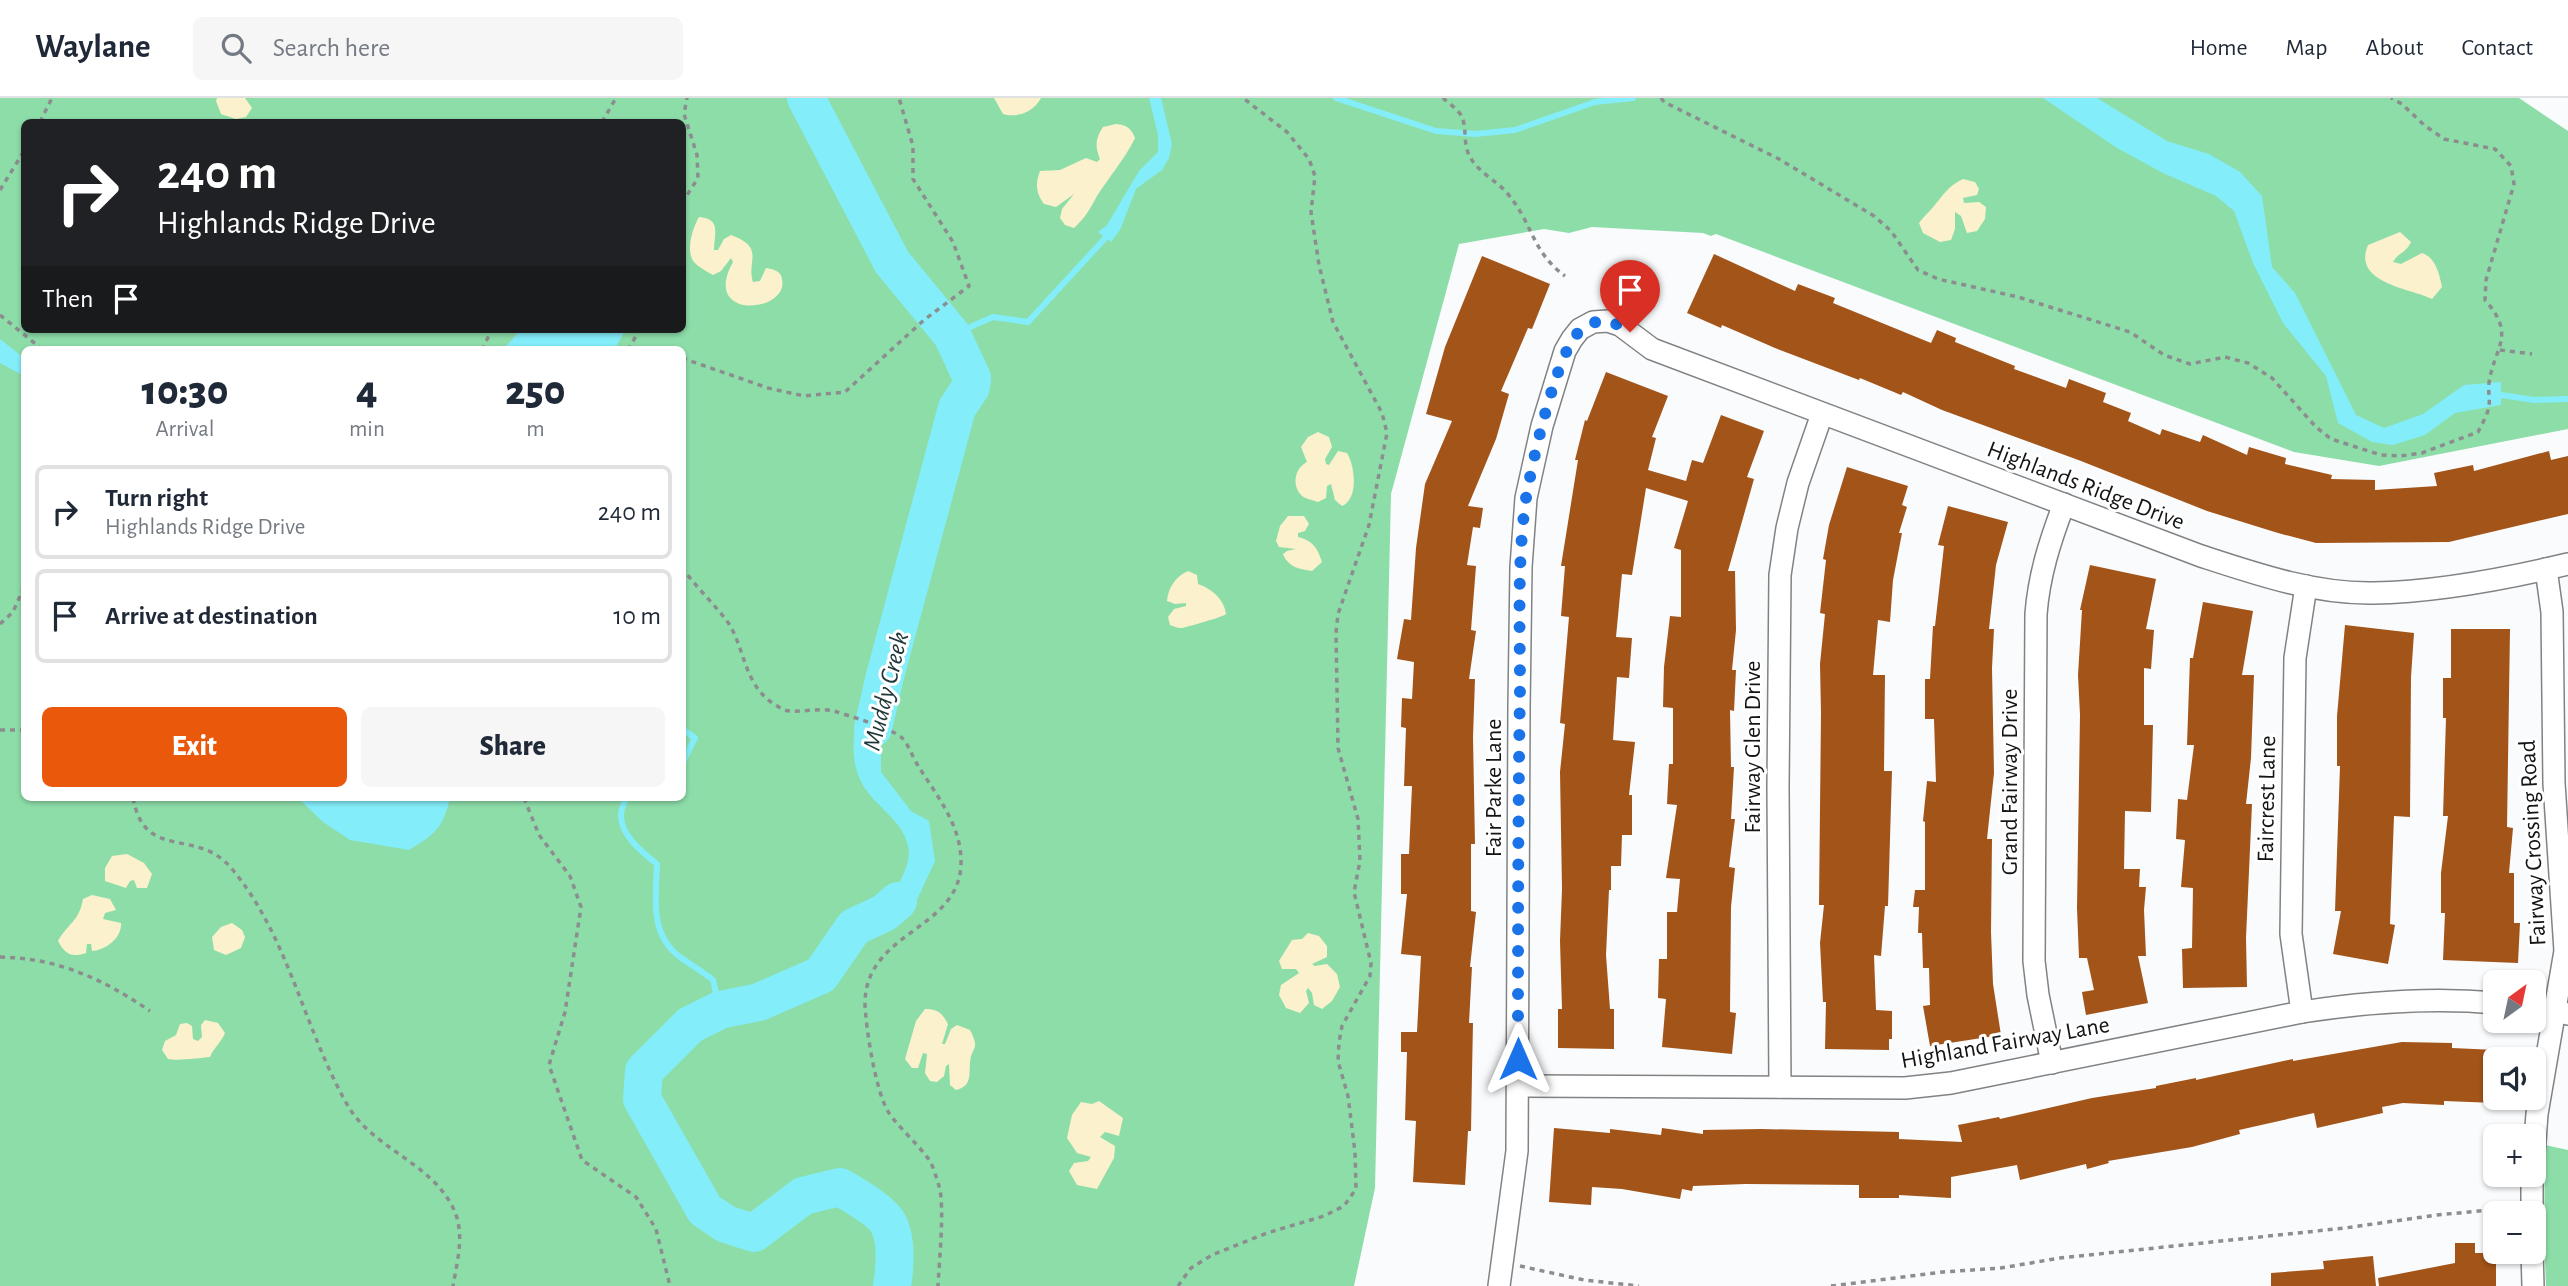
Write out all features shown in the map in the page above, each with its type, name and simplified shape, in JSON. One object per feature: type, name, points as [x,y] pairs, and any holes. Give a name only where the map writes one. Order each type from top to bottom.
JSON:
[{"type":"street","name":"Highlands Ridge Drive","points":[[1608,321],[1620,325],[1652,349],[2201,556],[2254,573],[2306,586],[2371,593],[2440,588],[2568,564]]},
{"type":"street","name":"Fair Parke Lane","points":[[1499,1286],[1517,1151],[1520,624],[1526,498],[1542,426],[1565,352],[1580,329],[1593,322],[1608,321]]},
{"type":"street","name":"Fairway Glen Drive","points":[[1780,1087],[1780,575],[1787,528],[1798,483],[1822,414]]},
{"type":"street","name":"Grand Fairway Drive","points":[[2052,1063],[2038,996],[2034,961],[2036,614],[2044,562],[2064,504]]},
{"type":"street","name":"Fairway Crossing Road","points":[[2536,1124],[2562,1013],[2556,994],[2565,951],[2554,783],[2552,612],[2546,569]]},
{"type":"street","name":"Faircrest Lane","points":[[2302,1012],[2291,934],[2295,658],[2306,586]]},
{"type":"street","name":"Highland Fairway Lane","points":[[1518,1086],[1905,1088],[1951,1083],[2354,1003],[2483,1002]]},
{"type":"street","points":[[2532,1264],[2533,1286]]},
{"type":"path","points":[[42,119],[52,98]]},
{"type":"path","points":[[604,119],[616,98]]},
{"type":"path","points":[[686,119],[687,98]]},
{"type":"path","points":[[686,359],[768,388],[804,396],[845,392],[923,320],[969,286],[953,242],[913,179],[913,146],[900,98]]},
{"type":"path","points":[[1178,1286],[1191,1268],[1212,1255],[1266,1233],[1324,1216],[1344,1206],[1356,1189],[1355,1152],[1348,1096],[1338,1061],[1339,1042],[1342,1026],[1370,976],[1371,963],[1354,892],[1360,861],[1358,819],[1338,748],[1336,633],[1338,614],[1369,525],[1387,433],[1382,414],[1333,322],[1319,265],[1311,212],[1315,176],[1309,159],[1287,132],[1243,98]]},
{"type":"path","points":[[1443,98],[1462,117],[1468,153],[1476,167],[1507,192],[1527,221],[1540,252],[1549,265],[1565,276]]},
{"type":"path","points":[[1661,98],[1664,102],[1779,159],[1874,216],[1891,232],[1918,270],[1938,279],[2018,297],[2130,332],[2164,355],[2190,364],[2225,357],[2248,363],[2272,378],[2316,427],[2331,439],[2381,454],[2422,453],[2478,432],[2489,409],[2489,382],[2500,350],[2502,330],[2494,310],[2485,300],[2486,280],[2514,184],[2511,166],[2495,149],[2444,139],[2391,98]]},
{"type":"path","points":[[686,120],[698,155],[698,178],[686,197]]},
{"type":"path","points":[[0,190],[21,156]]},
{"type":"path","points":[[0,315],[21,332]]},
{"type":"path","points":[[22,333],[38,346]]},
{"type":"path","points":[[2500,350],[2532,354]]},
{"type":"path","points":[[686,573],[730,626],[756,687],[769,700],[785,710],[835,711],[902,737],[951,817],[959,842],[961,861],[960,878],[953,894],[937,912],[875,965],[865,1004],[880,1092],[887,1111],[929,1159],[940,1189],[938,1286]]},
{"type":"path","points":[[0,624],[12,612],[21,593]]},
{"type":"path","points":[[0,730],[21,730]]},
{"type":"path","points":[[134,801],[136,814],[148,831],[162,840],[212,850],[232,867],[265,915],[313,1033],[349,1107],[365,1128],[425,1174],[450,1201],[458,1219],[461,1240],[453,1286]]},
{"type":"path","points":[[525,801],[539,835],[570,876],[581,907],[565,1012],[549,1065],[582,1160],[636,1197],[656,1229],[670,1286]]},
{"type":"path","points":[[0,957],[19,958],[72,969],[114,987],[150,1011]]},
{"type":"path","points":[[1831,1286],[2483,1211]]},
{"type":"path","points":[[1502,1264],[1584,1280],[1639,1286]]},
{"type":"green space","points":[[0,98],[2519,98],[2568,131],[2568,429],[2379,466],[2294,452],[1716,234],[1711,236],[1703,233],[1592,227],[1569,233],[1544,229],[1459,244],[1391,494],[1375,1188],[1354,1286],[0,1286]]},
{"type":"green space","points":[[2546,1145],[2568,1150],[2568,1286],[2546,1286]]},
{"type":"sand","points":[[217,98],[245,98],[252,108],[246,117],[236,119],[221,114]]},
{"type":"sand","points":[[994,98],[1041,98],[1030,110],[1014,115],[1003,114]]},
{"type":"sand","points":[[1116,124],[1128,128],[1135,138],[1084,217],[1074,228],[1065,225],[1060,218],[1062,209],[1074,194],[1056,207],[1044,204],[1037,188],[1040,171],[1060,170],[1086,158],[1097,162],[1100,159],[1097,139],[1100,131],[1103,127]]},
{"type":"sand","points":[[1963,179],[1975,182],[1979,189],[1977,195],[1963,198],[1964,203],[1979,202],[1986,207],[1985,219],[1977,231],[1967,233],[1961,216],[1955,212],[1955,229],[1951,240],[1940,242],[1923,233],[1919,223],[1954,184]]},
{"type":"sand","points":[[699,217],[714,224],[714,250],[718,250],[724,239],[731,235],[748,245],[752,256],[753,282],[760,281],[766,268],[780,274],[781,290],[773,299],[761,304],[736,302],[728,294],[726,281],[733,262],[731,258],[721,271],[713,275],[694,262],[690,246]]},
{"type":"sand","points":[[2400,232],[2411,242],[2393,262],[2401,264],[2422,253],[2431,258],[2442,287],[2432,299],[2385,282],[2368,268],[2365,258],[2368,245]]},
{"type":"sand","points":[[1318,432],[1329,437],[1332,447],[1325,459],[1326,464],[1329,465],[1338,451],[1347,453],[1350,459],[1353,490],[1351,497],[1342,506],[1335,500],[1331,484],[1327,486],[1326,498],[1318,502],[1302,496],[1296,487],[1297,472],[1307,462],[1301,447],[1308,437]]},
{"type":"sand","points":[[1288,516],[1304,516],[1309,524],[1305,531],[1298,533],[1298,537],[1311,543],[1320,557],[1322,562],[1312,571],[1291,565],[1283,554],[1296,549],[1279,547],[1276,541],[1280,526]]},
{"type":"sand","points":[[1188,571],[1197,575],[1198,584],[1216,595],[1226,614],[1177,628],[1170,625],[1168,617],[1174,609],[1186,606],[1186,603],[1175,604],[1167,601],[1176,579]]},
{"type":"sand","points":[[127,854],[144,863],[152,874],[147,888],[137,888],[134,880],[130,881],[126,888],[105,881],[105,868],[112,856]]},
{"type":"sand","points":[[92,895],[110,899],[116,910],[105,913],[103,919],[121,923],[119,934],[103,948],[92,951],[91,944],[87,944],[86,953],[69,954],[58,941],[76,918],[83,899]]},
{"type":"sand","points":[[232,923],[242,930],[245,937],[241,948],[226,955],[214,950],[212,937],[221,927]]},
{"type":"sand","points":[[1308,933],[1319,936],[1327,946],[1327,957],[1312,964],[1327,964],[1337,974],[1340,987],[1332,1001],[1322,1009],[1314,1005],[1312,993],[1308,988],[1306,991],[1309,1003],[1300,1013],[1286,1008],[1279,995],[1281,985],[1299,973],[1296,969],[1282,969],[1279,961],[1292,940],[1302,939]]},
{"type":"sand","points":[[925,1009],[939,1012],[948,1024],[942,1044],[945,1044],[951,1029],[957,1025],[970,1030],[975,1045],[969,1080],[961,1088],[956,1090],[950,1085],[949,1064],[944,1076],[937,1082],[930,1081],[925,1073],[927,1054],[923,1053],[918,1068],[912,1068],[905,1059],[916,1021]]},
{"type":"sand","points":[[205,1020],[218,1023],[225,1033],[210,1057],[168,1059],[162,1050],[165,1041],[176,1035],[180,1024],[187,1023],[192,1026],[193,1039],[198,1041],[202,1037],[201,1025]]},
{"type":"sand","points":[[1099,1101],[1123,1118],[1119,1136],[1105,1132],[1100,1137],[1115,1146],[1114,1158],[1097,1189],[1077,1185],[1069,1171],[1074,1163],[1088,1161],[1091,1157],[1077,1153],[1067,1138],[1072,1115],[1081,1102],[1092,1104]]},
{"type":"water","points":[[1149,98],[1161,98],[1172,144],[1169,158],[1162,170],[1136,189],[1120,230],[1111,242],[1098,232],[1107,225],[1139,171],[1158,152],[1158,135]]},
{"type":"water","points":[[2043,98],[2097,98],[2167,141],[2209,154],[2240,172],[2262,196],[2272,267],[2295,293],[2356,415],[2384,428],[2423,414],[2464,385],[2501,382],[2501,405],[2455,413],[2425,435],[2393,445],[2372,442],[2338,423],[2326,376],[2283,323],[2253,263],[2234,211],[2216,196],[2163,173],[2117,148]]},
{"type":"water","points":[[518,333],[624,333],[616,346],[506,346]]},
{"type":"water","points":[[0,339],[21,356],[21,374],[0,363]]},
{"type":"water","points":[[870,670],[899,682],[881,743],[881,772],[911,811],[929,821],[935,861],[915,904],[857,946],[852,910],[895,894],[909,858],[907,841],[902,831],[864,787],[855,764],[856,723]]},
{"type":"water","points":[[301,801],[449,801],[437,829],[409,850],[350,840],[323,822]]},
{"type":"building","points":[[1714,254],[1795,291],[1798,284],[1835,298],[1833,303],[1931,343],[1937,330],[1956,338],[1955,342],[2015,366],[2014,369],[2066,388],[2069,379],[2106,393],[2103,402],[2131,413],[2128,421],[2160,435],[2162,429],[2200,442],[2203,435],[2247,455],[2249,447],[2286,458],[2285,464],[2332,475],[2331,479],[2375,480],[2375,490],[2437,486],[2434,473],[2473,465],[2474,471],[2549,451],[2551,460],[2568,456],[2568,514],[2449,542],[2316,543],[2278,533],[2207,511],[1942,410],[1903,392],[1901,395],[1860,378],[1859,380],[1687,313]]},
{"type":"building","points":[[1482,256],[1550,284],[1532,329],[1528,328],[1501,391],[1509,394],[1496,439],[1468,506],[1483,508],[1480,528],[1473,527],[1467,565],[1476,566],[1471,630],[1476,631],[1469,679],[1475,679],[1475,844],[1471,844],[1471,911],[1476,912],[1470,967],[1469,1023],[1473,1023],[1471,1131],[1468,1131],[1465,1185],[1413,1182],[1416,1121],[1405,1120],[1407,1052],[1401,1052],[1401,1032],[1417,1032],[1421,956],[1401,954],[1407,894],[1401,894],[1401,854],[1409,854],[1412,786],[1404,786],[1406,728],[1401,727],[1402,698],[1412,699],[1414,662],[1397,659],[1404,619],[1411,620],[1416,548],[1425,484],[1452,421],[1426,414],[1445,347]]},
{"type":"building","points":[[1606,372],[1668,396],[1652,437],[1656,438],[1648,470],[1686,481],[1692,460],[1703,463],[1721,415],[1764,431],[1747,477],[1754,479],[1728,571],[1735,571],[1736,630],[1732,670],[1736,670],[1734,711],[1730,710],[1731,767],[1734,767],[1731,819],[1735,819],[1729,867],[1735,868],[1731,907],[1730,1012],[1736,1013],[1732,1054],[1662,1047],[1666,999],[1658,998],[1659,959],[1667,959],[1667,912],[1677,912],[1680,879],[1666,878],[1677,805],[1667,804],[1669,764],[1673,764],[1673,708],[1663,707],[1664,667],[1670,616],[1681,617],[1681,550],[1674,548],[1688,501],[1646,488],[1632,575],[1622,574],[1616,637],[1632,638],[1629,678],[1617,677],[1613,740],[1635,742],[1629,795],[1632,795],[1632,835],[1622,835],[1621,866],[1611,866],[1609,890],[1606,955],[1610,1009],[1614,1009],[1614,1049],[1558,1048],[1558,1009],[1562,1009],[1560,772],[1565,724],[1560,723],[1569,617],[1561,616],[1565,566],[1561,566],[1578,460],[1575,460],[1585,420],[1587,421]]},
{"type":"building","points":[[1847,467],[1908,486],[1902,505],[1907,507],[1899,533],[1902,533],[1893,580],[1890,622],[1878,620],[1873,675],[1885,675],[1884,771],[1892,771],[1888,906],[1885,906],[1881,956],[1874,955],[1876,1010],[1892,1011],[1892,1039],[1889,1039],[1889,1050],[1825,1049],[1826,1002],[1823,1002],[1820,943],[1824,905],[1819,905],[1820,664],[1825,614],[1820,613],[1826,560],[1823,559],[1829,525]]},
{"type":"building","points":[[1948,506],[2008,522],[1996,565],[1989,629],[1994,629],[1994,773],[1987,839],[1992,839],[1993,984],[2001,1035],[1930,1046],[1923,1006],[1930,1005],[1929,968],[1923,968],[1922,933],[1918,933],[1919,907],[1913,907],[1915,890],[1925,890],[1923,821],[1927,781],[1936,782],[1934,719],[1925,719],[1925,679],[1930,679],[1933,626],[1944,546],[1938,545]]},
{"type":"building","points":[[2090,565],[2156,579],[2146,629],[2154,630],[2151,669],[2144,668],[2144,725],[2153,725],[2151,812],[2125,811],[2124,869],[2140,869],[2139,887],[2146,887],[2146,956],[2138,956],[2148,1003],[2086,1015],[2082,992],[2094,990],[2087,958],[2079,958],[2078,675],[2080,610]]},
{"type":"building","points":[[2203,602],[2253,611],[2242,675],[2254,675],[2251,758],[2246,804],[2252,804],[2246,938],[2247,987],[2183,988],[2182,949],[2192,948],[2193,888],[2181,887],[2185,840],[2176,839],[2178,799],[2187,800],[2194,745],[2187,745],[2190,658],[2193,658]]},
{"type":"building","points":[[2345,625],[2414,633],[2410,817],[2394,816],[2390,924],[2395,925],[2388,964],[2333,954],[2341,911],[2335,911],[2340,766],[2337,766],[2337,716]]},
{"type":"building","points":[[2451,629],[2510,629],[2507,827],[2513,828],[2509,873],[2514,873],[2514,923],[2520,923],[2518,963],[2443,960],[2445,913],[2441,913],[2441,873],[2448,816],[2443,816],[2446,718],[2443,718],[2443,678],[2451,678]]},
{"type":"building","points":[[2402,1042],[2452,1043],[2452,1048],[2483,1049],[2483,1102],[2444,1101],[2444,1105],[2403,1103],[2382,1107],[2383,1113],[2317,1128],[2314,1113],[2239,1130],[2240,1134],[2192,1147],[2108,1161],[2109,1163],[2087,1169],[2086,1164],[2020,1180],[2017,1165],[1951,1177],[1951,1198],[1899,1195],[1899,1198],[1859,1198],[1859,1185],[1745,1184],[1693,1186],[1692,1191],[1682,1189],[1680,1199],[1592,1187],[1591,1205],[1549,1202],[1554,1128],[1610,1133],[1610,1129],[1661,1135],[1662,1128],[1703,1134],[1703,1130],[1761,1129],[1899,1132],[1899,1139],[1962,1142],[1958,1125]]},
{"type":"building","points":[[2455,1243],[2475,1243],[2475,1253],[2483,1253],[2483,1264],[2496,1264],[2496,1286],[2379,1286],[2378,1278],[2455,1263]]},
{"type":"building","points":[[2373,1256],[2376,1286],[2271,1286],[2271,1273],[2324,1269],[2323,1261]]},
{"type":"waterway","name":"Muddy Creek","points":[[806,98],[892,262],[952,335],[972,378],[971,387],[957,408],[873,728]]},
{"type":"waterway","points":[[1336,98],[1436,131],[1475,134],[1515,130],[1595,102],[1633,98]]},
{"type":"waterway","points":[[952,335],[993,317],[1028,322],[1109,234]]},
{"type":"waterway","points":[[2493,396],[2534,400],[2568,399]]},
{"type":"waterway","points":[[686,732],[695,738],[686,756]]},
{"type":"waterway","points":[[625,801],[621,814],[624,829],[633,842],[657,864],[656,915],[663,938],[680,957],[713,980],[720,1010]]},
{"type":"waterway","name":"Muddy Creek","points":[[892,1286],[894,1247],[889,1225],[874,1209],[840,1187],[803,1196],[754,1233],[726,1224],[705,1210],[642,1099],[644,1071],[690,1025],[720,1010],[759,1002],[821,975],[854,927],[884,913],[898,901]]},
{"type":"route","points":[[1518,1059],[1520,624],[1526,498],[1542,426],[1565,352],[1572,339],[1580,329],[1593,322],[1608,321],[1630,332]]}]
